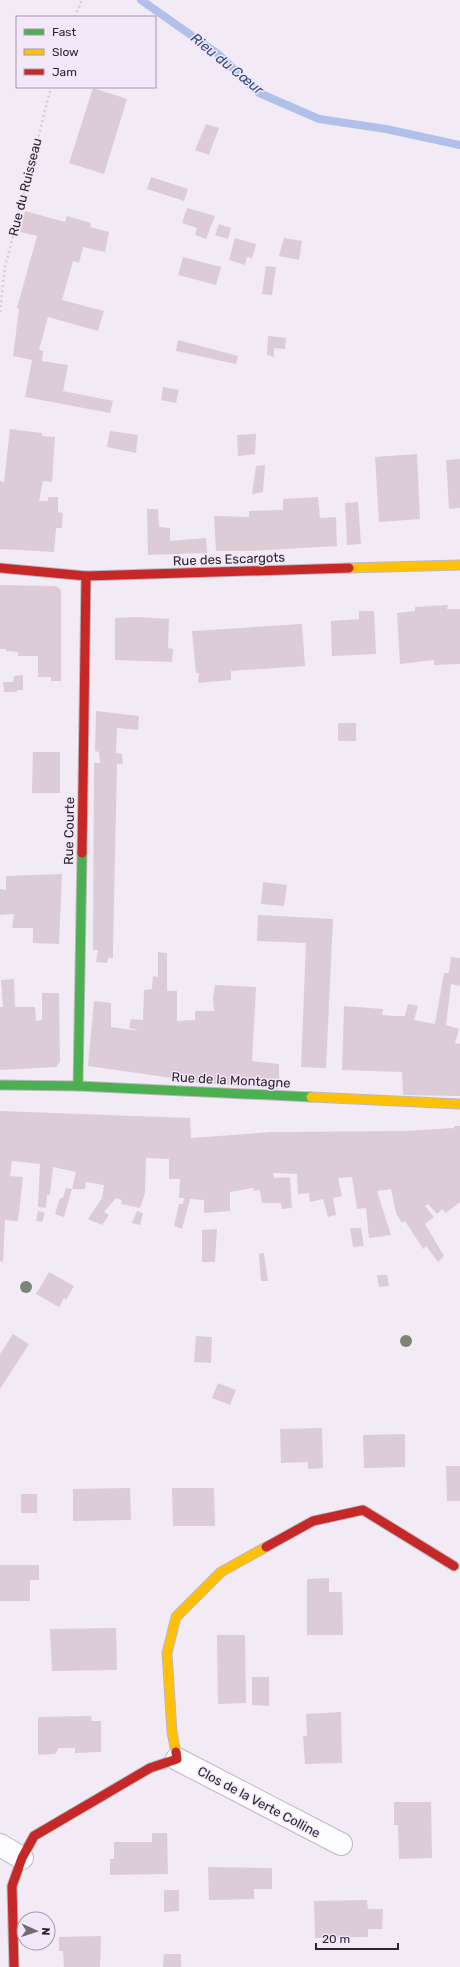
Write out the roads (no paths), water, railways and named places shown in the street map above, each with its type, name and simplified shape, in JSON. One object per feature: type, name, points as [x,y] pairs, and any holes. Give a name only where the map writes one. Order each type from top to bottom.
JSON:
[{"type":"street","name":"Rue des Escargots","points":[[0,568],[86,576],[460,566]]},
{"type":"street","name":"Rue Courte","points":[[78,1086],[86,576]]},
{"type":"street","name":"Rue de la Montagne","points":[[0,1085],[78,1086],[460,1104]]},
{"type":"street","points":[[14,1967],[12,1886],[22,1858],[34,1836],[150,1768],[177,1759],[172,1732],[167,1653],[176,1617],[221,1572],[313,1521],[362,1510],[454,1566]]},
{"type":"street","name":"Clos de la Verte Colline","points":[[177,1759],[341,1844]]},
{"type":"street","points":[[0,1844],[22,1858]]},
{"type":"waterway","name":"Rieu du Cœur","points":[[141,0],[218,54],[259,93],[319,119],[386,129],[460,145]]}]
